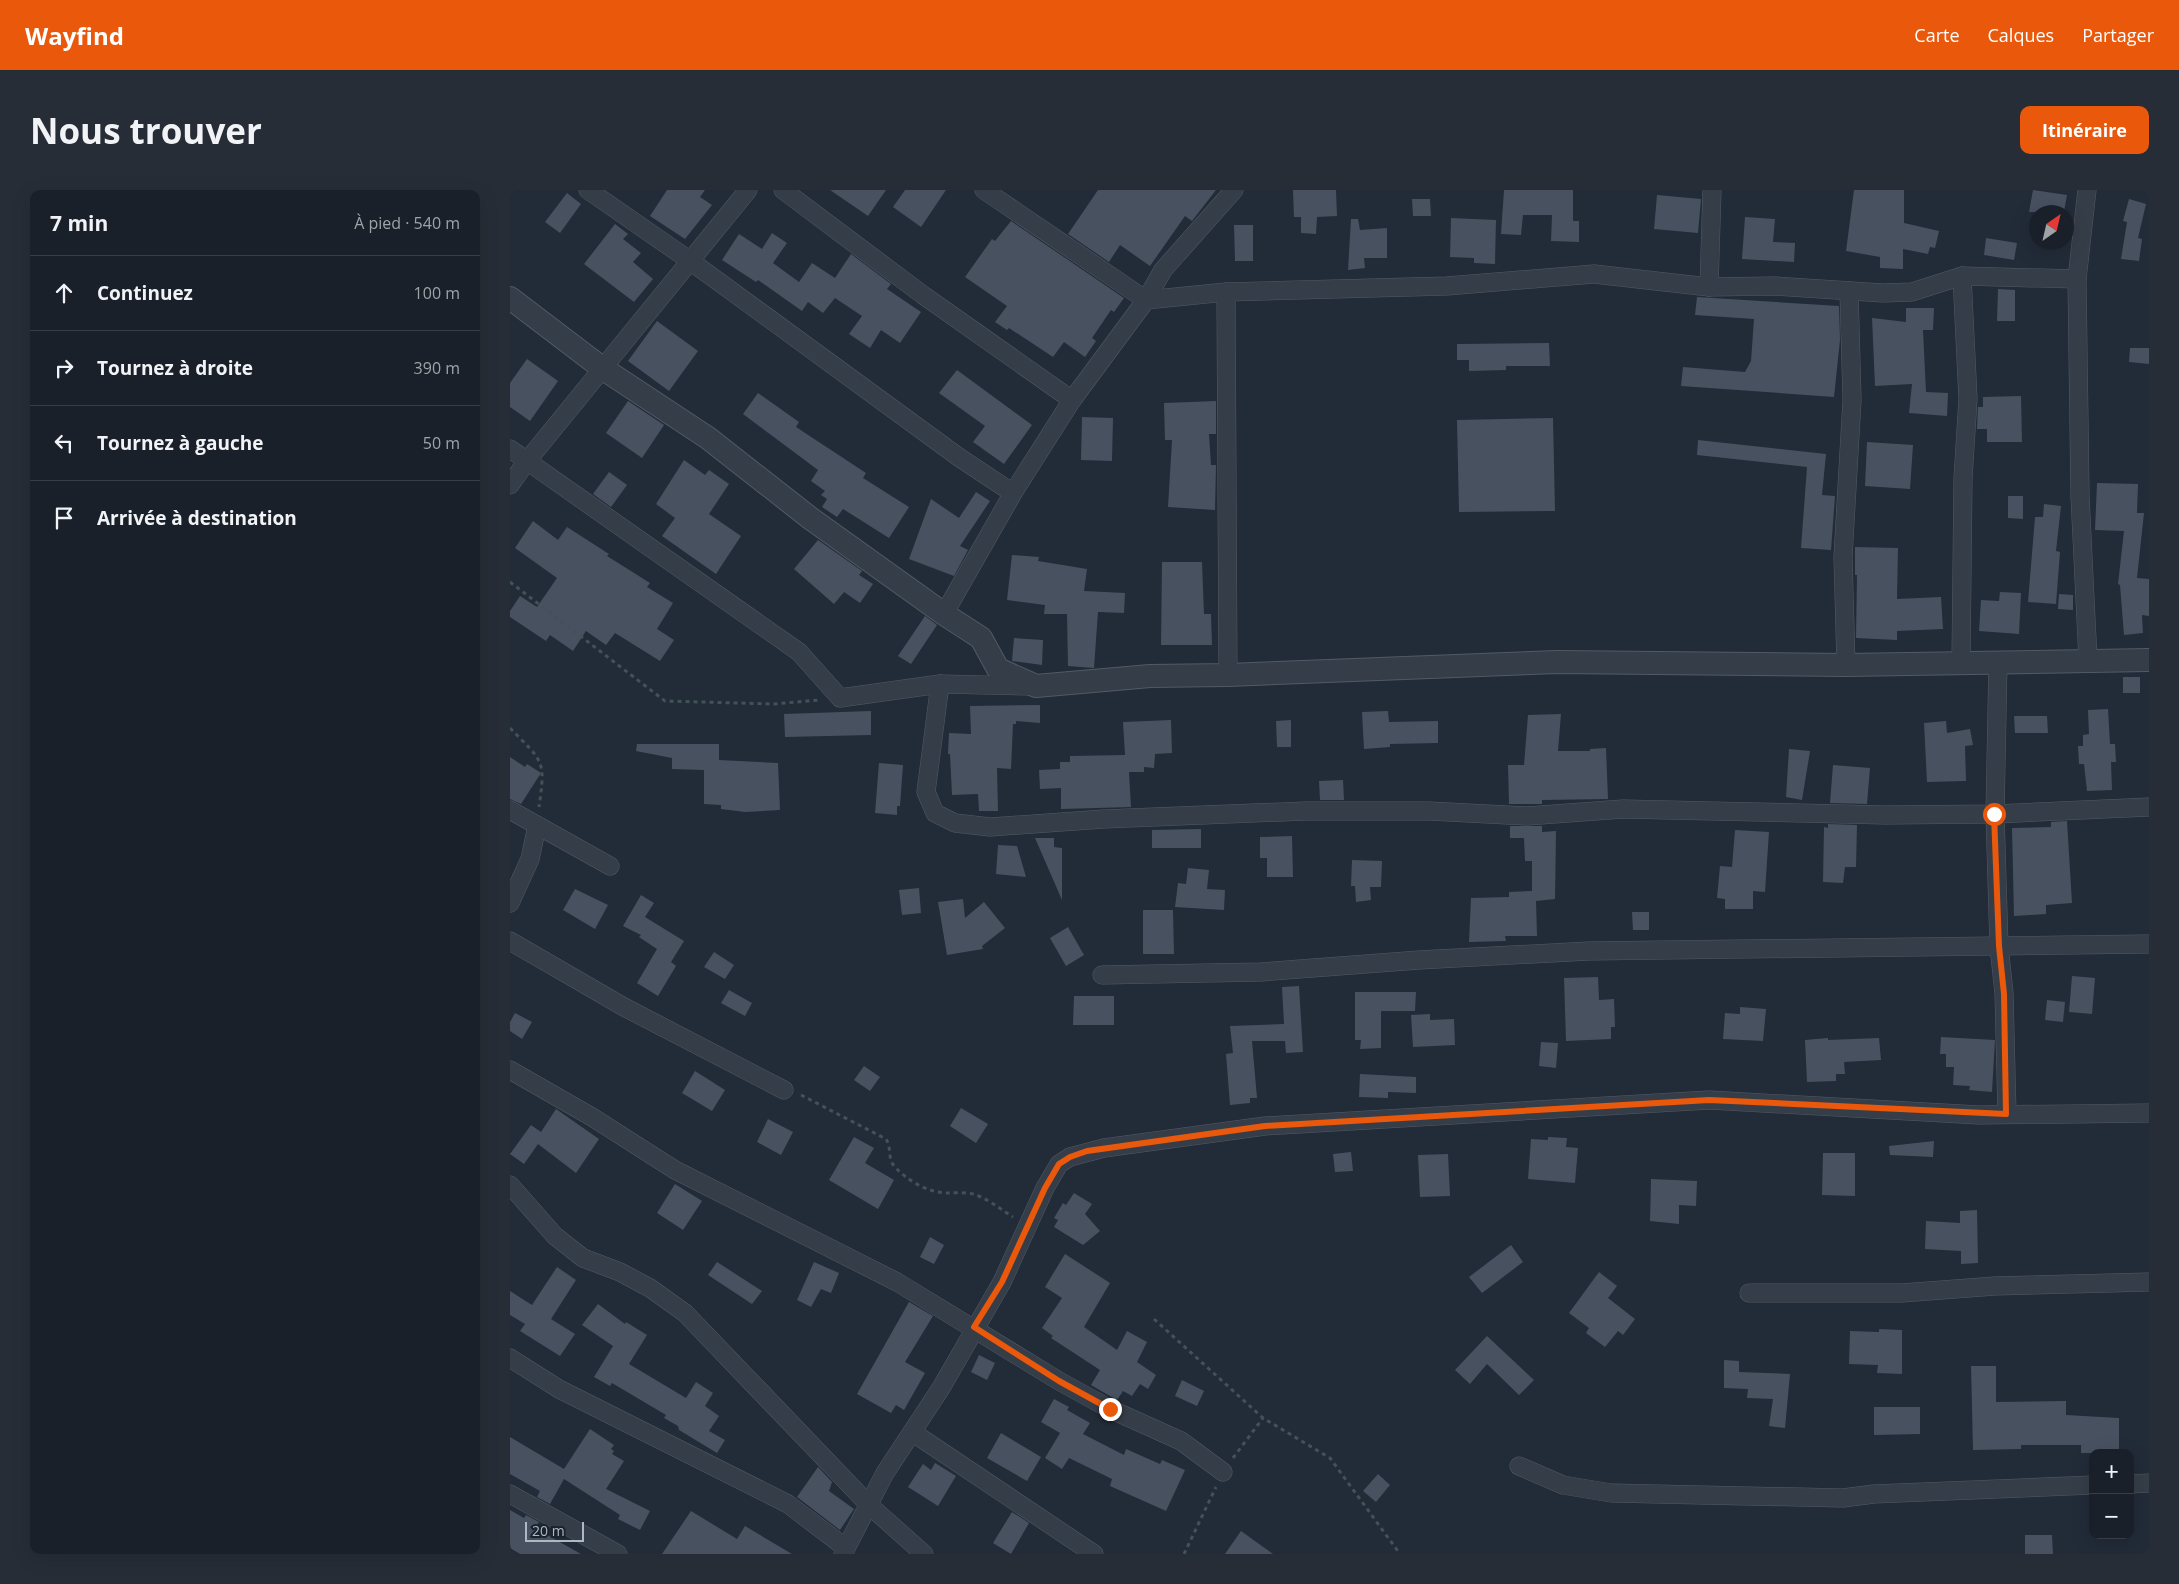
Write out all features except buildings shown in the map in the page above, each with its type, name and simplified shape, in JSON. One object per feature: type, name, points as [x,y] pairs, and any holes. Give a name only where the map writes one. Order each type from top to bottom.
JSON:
[{"type":"street","points":[[588,190],[689,260],[960,458],[1013,493]]},
{"type":"street","points":[[510,486],[527,461],[748,190]]},
{"type":"street","points":[[783,190],[923,295],[1072,400]]},
{"type":"street","points":[[984,190],[1146,300],[1226,292],[1447,286],[1594,274],[1709,287],[1774,286],[1882,294],[1912,292],[1962,276],[2077,279]]},
{"type":"street","points":[[944,614],[1013,493],[1072,400],[1146,300],[1163,270],[1234,190]]},
{"type":"street","points":[[1709,287],[1712,190]]},
{"type":"street","points":[[2087,190],[2077,279],[2080,496],[2088,660]]},
{"type":"street","points":[[1961,662],[1963,478],[1968,399],[1962,276]]},
{"type":"street","points":[[1846,664],[1843,558],[1852,400],[1849,291]]},
{"type":"street","points":[[1226,292],[1228,675]]},
{"type":"street","points":[[510,298],[602,368],[708,438],[810,518],[944,614],[981,638],[998,669],[1036,686]]},
{"type":"street","points":[[510,449],[798,652],[840,698],[940,684],[1036,686],[1150,676],[1228,675],[1557,662],[1846,664],[2149,660]]},
{"type":"street","points":[[1998,661],[1994,814],[1999,946],[2004,994],[2006,1114]]},
{"type":"street","points":[[940,684],[926,792],[935,813],[956,823],[990,827],[1104,819],[1306,811],[1429,811],[1527,816],[1624,809],[1793,815],[1994,814],[2149,807]]},
{"type":"street","points":[[510,810],[610,866]]},
{"type":"street","points":[[510,903],[530,859],[537,826]]},
{"type":"street","points":[[510,941],[624,1007],[784,1090]]},
{"type":"street","points":[[1102,975],[1261,972],[1419,960],[1590,951],[2149,944]]},
{"type":"street","points":[[510,1070],[592,1117],[675,1170],[897,1282],[974,1327],[1059,1381],[1110,1409],[1181,1441],[1223,1472]]},
{"type":"street","points":[[510,1358],[559,1389],[788,1504],[844,1551],[870,1506],[885,1472],[941,1388],[974,1327],[1002,1282],[1045,1188],[1059,1164],[1070,1157],[1104,1148],[1265,1126],[1709,1100],[2006,1114],[2149,1112]]},
{"type":"street","points":[[510,1185],[555,1236],[583,1258],[620,1272],[650,1288],[685,1313],[870,1506],[924,1554]]},
{"type":"street","points":[[1749,1293],[1902,1293],[1995,1286],[2149,1282]]},
{"type":"street","points":[[912,1432],[1094,1554]]},
{"type":"street","points":[[1519,1466],[1563,1485],[1611,1493],[1843,1498],[1874,1494],[2089,1485]]},
{"type":"street","points":[[2134,1484],[2149,1483]]},
{"type":"street","points":[[510,1494],[618,1554]]},
{"type":"path","points":[[510,582],[666,701],[774,704],[840,698]]},
{"type":"path","points":[[510,728],[539,757],[544,775],[537,826]]},
{"type":"path","points":[[784,1090],[810,1098],[841,1117],[886,1139],[890,1146],[890,1157],[894,1167],[927,1189],[943,1193],[972,1193],[1028,1226]]},
{"type":"path","points":[[1154,1319],[1262,1418],[1330,1458],[1400,1554]]},
{"type":"route","points":[[1110,1409],[1059,1381],[974,1327],[1014,1259],[1045,1188],[1059,1164],[1070,1157],[1087,1151],[1265,1126],[1709,1100],[2006,1114],[2004,994],[1999,946],[1994,814]]}]
